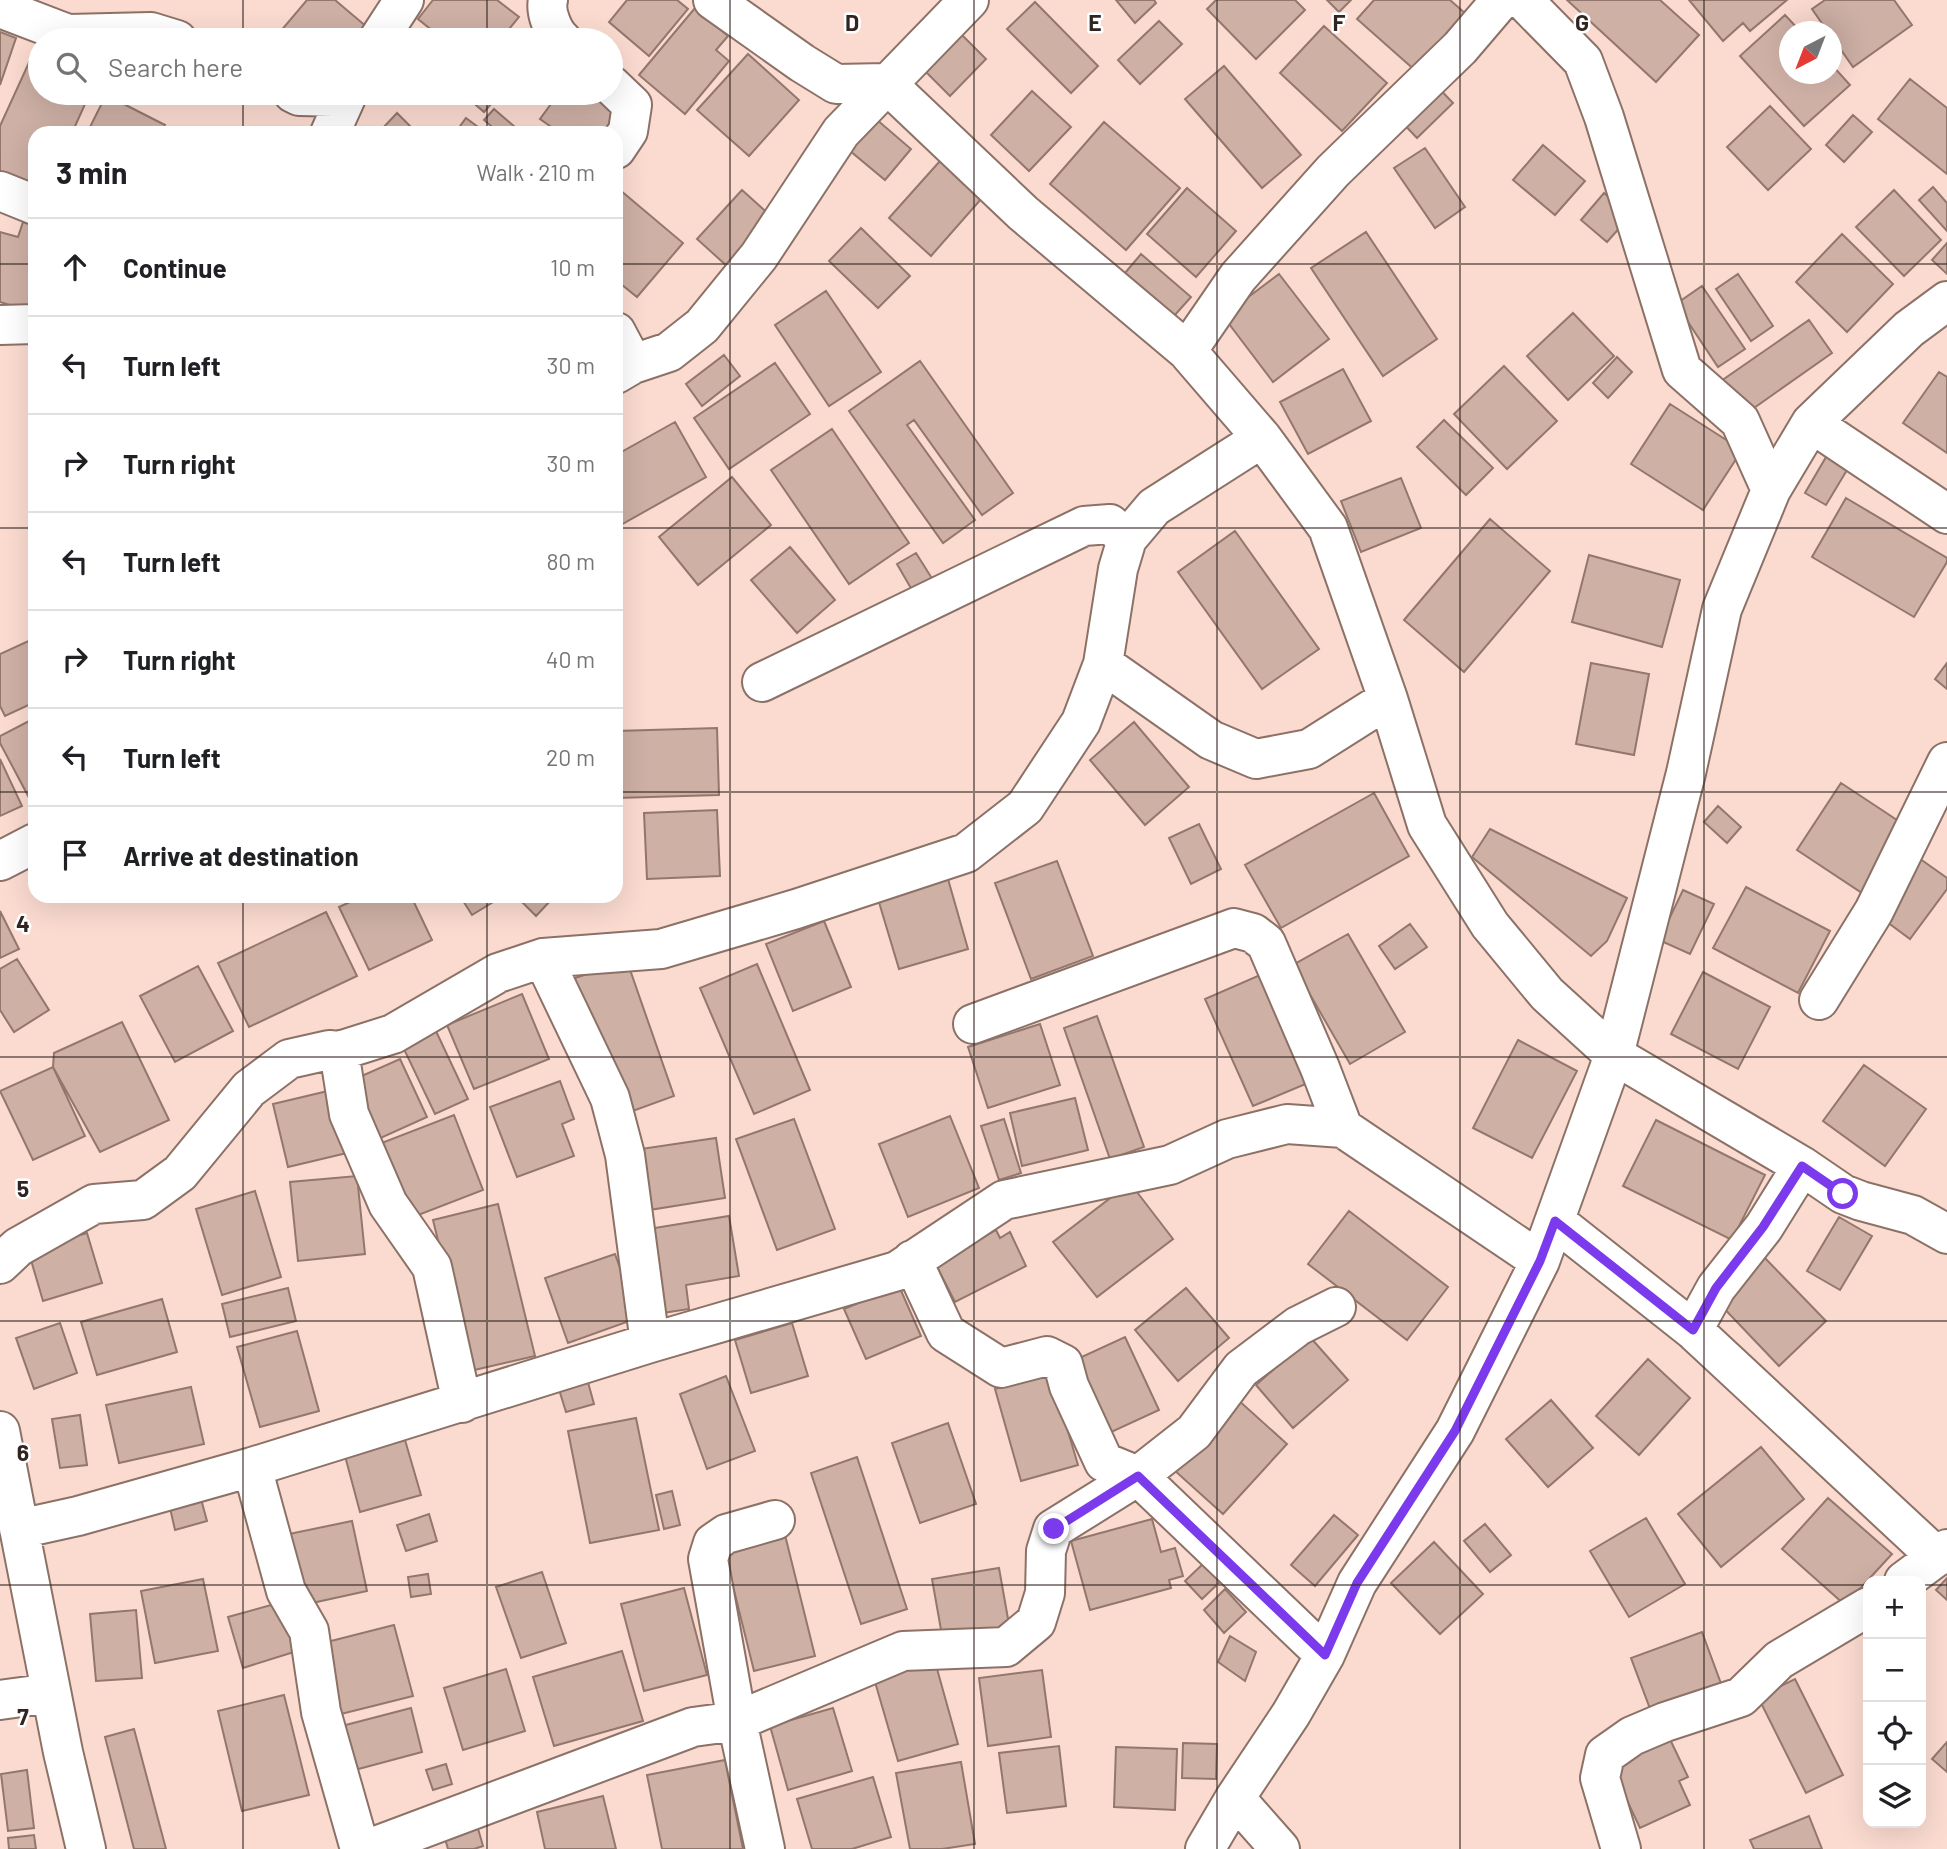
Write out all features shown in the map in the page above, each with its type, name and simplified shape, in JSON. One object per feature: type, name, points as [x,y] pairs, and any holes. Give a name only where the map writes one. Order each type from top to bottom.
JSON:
[{"type":"street","points":[[386,28],[404,0]]},
{"type":"street","points":[[548,0],[546,7],[554,28]]},
{"type":"street","points":[[713,0],[836,84],[886,83],[1023,213],[1187,351],[1262,438],[1328,528],[1388,699],[1427,825],[1490,925],[1547,994],[1614,1055],[1802,1166],[1843,1194],[1913,1215],[1947,1234]]},
{"type":"street","points":[[623,356],[669,352],[702,326],[759,256],[841,132],[969,0]]},
{"type":"street","points":[[1187,351],[1238,277],[1333,171],[1460,48],[1501,0]]},
{"type":"street","points":[[1523,0],[1583,61],[1604,117],[1682,370],[1741,421],[1771,490]]},
{"type":"street","points":[[0,8],[52,28]]},
{"type":"street","points":[[623,96],[632,105],[628,131],[623,138]]},
{"type":"street","points":[[333,126],[342,105]]},
{"type":"street","points":[[0,191],[28,202]]},
{"type":"street","points":[[1205,1849],[1235,1798],[1292,1714],[1325,1655],[1357,1583],[1455,1431],[1540,1261],[1614,1055],[1686,773],[1722,609],[1771,490],[1811,423],[1909,329],[1947,301]]},
{"type":"street","points":[[0,325],[28,324]]},
{"type":"street","points":[[1811,423],[1947,514]]},
{"type":"street","points":[[0,1264],[18,1247],[94,1204],[143,1200],[180,1173],[249,1089],[289,1059],[329,1050],[339,1051],[393,1034],[498,973],[542,958],[661,949],[796,909],[966,853],[1025,807],[1081,722],[1103,664],[1118,569],[1128,539],[1154,507],[1262,438]]},
{"type":"street","points":[[762,682],[1084,526],[1111,524],[1128,539]]},
{"type":"street","points":[[1103,664],[1211,740],[1256,759],[1309,749],[1388,699]]},
{"type":"street","points":[[1819,1000],[1874,911],[1947,762]]},
{"type":"street","points":[[0,861],[28,847]]},
{"type":"street","points":[[973,1024],[1234,928],[1252,933],[1266,943],[1343,1128]]},
{"type":"street","points":[[542,958],[610,1098],[625,1155],[650,1343]]},
{"type":"street","points":[[339,1051],[349,1114],[388,1204],[432,1267],[462,1403]]},
{"type":"street","points":[[11,1512],[78,1516],[252,1467],[650,1343],[897,1271],[1004,1200],[1170,1166],[1227,1139],[1287,1124],[1343,1128],[1540,1261]]},
{"type":"street","points":[[1693,1330],[1716,1288],[1763,1227],[1802,1166]]},
{"type":"street","points":[[1555,1221],[1693,1330],[1942,1553],[1911,1576]]},
{"type":"street","points":[[912,1260],[946,1333],[1001,1368],[1047,1356],[1063,1364],[1069,1386],[1104,1462],[1138,1476],[1325,1655]]},
{"type":"street","points":[[368,1849],[694,1727],[737,1721],[903,1651],[1006,1647],[1036,1622],[1045,1593],[1046,1551],[1054,1529],[1138,1476],[1194,1432],[1241,1369],[1298,1326],[1336,1307]]},
{"type":"street","points":[[0,1431],[11,1512],[86,1849]]},
{"type":"street","points":[[252,1467],[286,1591],[309,1631],[321,1712],[360,1849]]},
{"type":"street","points":[[765,1849],[737,1721],[708,1559],[713,1543],[726,1534],[775,1520]]},
{"type":"street","points":[[1621,1849],[1600,1778],[1605,1755],[1632,1736],[1741,1697],[1779,1660],[1863,1610]]},
{"type":"street","points":[[0,1700],[51,1693]]},
{"type":"street","points":[[1235,1798],[1280,1849]]},
{"type":"building","points":[[307,0],[335,0],[368,28],[283,28]]},
{"type":"building","points":[[433,0],[497,0],[519,17],[510,28],[429,28],[418,19]]},
{"type":"building","points":[[627,0],[677,0],[688,9],[649,56],[623,34],[623,28],[616,28],[609,22]]},
{"type":"building","points":[[1116,0],[1154,0],[1156,3],[1135,23]]},
{"type":"building","points":[[1216,0],[1295,0],[1305,10],[1256,59],[1207,9]]},
{"type":"building","points":[[1327,0],[1351,0],[1339,12]]},
{"type":"building","points":[[1374,0],[1450,0],[1466,14],[1417,72],[1357,19]]},
{"type":"building","points":[[1567,0],[1660,0],[1699,35],[1656,82]]},
{"type":"building","points":[[1689,0],[1787,0],[1750,31],[1743,23],[1723,41]]},
{"type":"building","points":[[1825,0],[1894,0],[1912,25],[1853,67],[1842,51],[1842,21],[1820,21],[1812,9]]},
{"type":"building","points":[[1035,2],[1098,66],[1071,93],[1007,29]]},
{"type":"building","points":[[695,8],[728,36],[716,50],[729,61],[685,114],[639,75]]},
{"type":"building","points":[[1785,15],[1791,21],[1779,21],[1779,84],[1842,84],[1842,76],[1850,85],[1804,126],[1740,56]]},
{"type":"building","points":[[1159,21],[1182,44],[1140,84],[1118,60]]},
{"type":"building","points":[[1324,26],[1387,83],[1342,131],[1280,73]]},
{"type":"building","points":[[955,28],[986,59],[950,96],[919,65]]},
{"type":"building","points":[[0,32],[16,38],[0,85]]},
{"type":"building","points":[[748,54],[799,100],[749,156],[697,110]]},
{"type":"building","points":[[28,65],[28,105],[85,105],[75,126],[28,126],[28,193],[0,180],[0,126]]},
{"type":"building","points":[[1224,66],[1301,155],[1262,188],[1185,99]]},
{"type":"building","points":[[1910,79],[1947,108],[1947,174],[1878,119]]},
{"type":"building","points":[[1433,82],[1453,103],[1417,138],[1397,117]]},
{"type":"building","points":[[1032,91],[1071,127],[1029,171],[991,135]]},
{"type":"building","points":[[625,103],[609,126],[550,126],[540,119],[550,105]]},
{"type":"building","points":[[101,105],[126,105],[165,125],[164,126],[90,126]]},
{"type":"building","points":[[476,105],[490,105],[484,112]]},
{"type":"building","points":[[1770,106],[1811,149],[1768,190],[1727,147]]},
{"type":"building","points":[[494,109],[514,126],[491,126],[484,120]]},
{"type":"building","points":[[397,113],[410,126],[385,126]]},
{"type":"building","points":[[869,113],[911,149],[885,180],[843,145]]},
{"type":"building","points":[[1853,115],[1872,132],[1844,162],[1826,145]]},
{"type":"building","points":[[466,118],[477,126],[460,126]]},
{"type":"building","points":[[1104,122],[1180,188],[1126,250],[1050,184]]},
{"type":"building","points":[[1543,145],[1585,181],[1555,215],[1513,180]]},
{"type":"building","points":[[1425,148],[1465,207],[1435,228],[1394,168]]},
{"type":"building","points":[[940,161],[982,198],[931,256],[889,218]]},
{"type":"building","points":[[1933,187],[1947,203],[1947,231],[1919,200]]},
{"type":"building","points":[[1187,188],[1236,231],[1196,277],[1147,234]]},
{"type":"building","points":[[742,190],[773,218],[728,267],[697,239]]},
{"type":"building","points":[[1894,190],[1941,240],[1904,276],[1856,227]]},
{"type":"building","points":[[623,193],[683,243],[637,297],[623,286]]},
{"type":"building","points":[[1604,193],[1630,216],[1607,242],[1581,220]]},
{"type":"building","points":[[23,222],[28,224],[28,311],[0,302],[0,232],[18,237]]},
{"type":"building","points":[[861,228],[910,276],[878,308],[829,261]]},
{"type":"building","points":[[1366,232],[1437,339],[1383,376],[1311,268]]},
{"type":"building","points":[[1842,234],[1893,284],[1847,332],[1796,282]]},
{"type":"building","points":[[1947,243],[1947,274],[1932,260]]},
{"type":"building","points":[[1141,254],[1191,297],[1174,316],[1125,273]]},
{"type":"building","points":[[1279,274],[1329,339],[1273,382],[1223,316]]},
{"type":"building","points":[[1738,274],[1773,326],[1751,341],[1716,289]]},
{"type":"building","points":[[1702,286],[1745,349],[1718,367],[1676,304]]},
{"type":"building","points":[[826,291],[881,372],[829,406],[775,325]]},
{"type":"building","points":[[1573,313],[1614,356],[1568,400],[1527,356]]},
{"type":"building","points":[[1809,320],[1832,353],[1744,415],[1721,381]]},
{"type":"building","points":[[724,355],[740,376],[702,406],[686,384]]},
{"type":"building","points":[[1617,357],[1632,372],[1608,398],[1593,383]]},
{"type":"building","points":[[920,361],[1013,493],[982,515],[914,420],[907,425],[975,520],[943,543],[849,411]]},
{"type":"building","points":[[775,363],[810,414],[729,469],[694,418]]},
{"type":"building","points":[[1504,366],[1557,421],[1507,469],[1454,414]]},
{"type":"building","points":[[1343,369],[1371,421],[1308,454],[1280,402]]},
{"type":"building","points":[[1939,372],[1947,377],[1947,453],[1903,423]]},
{"type":"building","points":[[1670,404],[1742,450],[1703,510],[1631,464]]},
{"type":"building","points":[[1444,420],[1493,468],[1466,495],[1417,447]]},
{"type":"building","points":[[675,422],[706,477],[623,524],[623,451]]},
{"type":"building","points":[[832,429],[909,543],[849,584],[771,470]]},
{"type":"building","points":[[1829,452],[1850,465],[1826,505],[1805,493]]},
{"type":"building","points":[[732,477],[771,525],[698,585],[659,537]]},
{"type":"building","points":[[1401,478],[1421,528],[1361,552],[1341,501]]},
{"type":"building","points":[[1846,498],[1947,558],[1914,617],[1812,557]]},
{"type":"building","points":[[1490,519],[1550,571],[1464,672],[1404,620]]},
{"type":"building","points":[[1235,531],[1319,649],[1262,689],[1178,572]]},
{"type":"building","points":[[790,547],[835,600],[797,633],[751,580]]},
{"type":"building","points":[[916,553],[933,580],[912,590],[897,564]]},
{"type":"building","points":[[1589,555],[1680,580],[1662,647],[1572,622]]},
{"type":"building","points":[[28,641],[28,705],[5,716],[0,706],[0,654]]},
{"type":"building","points":[[1591,663],[1649,674],[1634,755],[1576,744]]},
{"type":"building","points":[[1947,663],[1947,689],[1935,679]]},
{"type":"building","points":[[28,722],[28,796],[0,743],[0,736]]},
{"type":"building","points":[[1134,722],[1189,787],[1145,825],[1090,760]]},
{"type":"building","points":[[717,728],[719,795],[623,798],[623,731]]},
{"type":"building","points":[[0,759],[22,806],[0,816]]},
{"type":"building","points":[[1841,783],[1900,822],[1885,845],[1890,850],[1862,893],[1797,850]]},
{"type":"building","points":[[1374,793],[1409,856],[1281,928],[1245,865]]},
{"type":"building","points":[[1718,806],[1741,827],[1727,843],[1704,822]]},
{"type":"building","points":[[717,810],[720,876],[647,879],[644,813]]},
{"type":"building","points":[[1199,824],[1221,869],[1191,884],[1169,838]]},
{"type":"building","points":[[1490,829],[1627,898],[1607,941],[1591,956],[1472,857]]},
{"type":"building","points":[[1916,856],[1947,878],[1947,889],[1910,939],[1875,913]]},
{"type":"building","points":[[1057,861],[1093,956],[1031,979],[995,883]]},
{"type":"building","points":[[948,879],[968,949],[899,969],[878,899]]},
{"type":"building","points":[[1746,887],[1830,931],[1798,993],[1713,948]]},
{"type":"building","points":[[1683,890],[1714,904],[1690,954],[1659,940]]},
{"type":"building","points":[[348,903],[414,903],[432,940],[369,970],[339,907]]},
{"type":"building","points":[[464,903],[492,903],[472,915]]},
{"type":"building","points":[[523,903],[548,903],[536,916]]},
{"type":"building","points":[[0,911],[19,949],[0,958]]},
{"type":"building","points":[[326,912],[357,976],[249,1027],[218,963]]},
{"type":"building","points":[[824,921],[851,987],[793,1011],[766,944]]},
{"type":"building","points":[[1410,924],[1427,947],[1395,969],[1379,946]]},
{"type":"building","points":[[1348,934],[1405,1032],[1350,1064],[1293,965]]},
{"type":"building","points":[[17,959],[49,1010],[14,1032],[0,1010],[0,969]]},
{"type":"building","points":[[627,961],[674,1096],[619,1116],[572,979]]},
{"type":"building","points":[[757,964],[810,1090],[754,1114],[700,988]]},
{"type":"building","points":[[198,966],[233,1031],[175,1062],[140,996]]},
{"type":"building","points":[[1703,972],[1770,1007],[1738,1069],[1671,1034]]},
{"type":"building","points":[[1260,975],[1308,1083],[1253,1106],[1205,999]]},
{"type":"building","points":[[522,994],[549,1059],[474,1089],[447,1025]]},
{"type":"building","points":[[1097,1016],[1144,1147],[1110,1159],[1064,1028]]},
{"type":"building","points":[[122,1022],[169,1120],[100,1152],[53,1067],[54,1053]]},
{"type":"building","points":[[1040,1024],[1060,1085],[988,1108],[968,1047]]},
{"type":"building","points":[[435,1029],[468,1099],[435,1114],[402,1045]]},
{"type":"building","points":[[1518,1040],[1577,1071],[1532,1158],[1473,1128]]},
{"type":"building","points":[[400,1059],[427,1117],[374,1141],[348,1082]]},
{"type":"building","points":[[1864,1065],[1926,1109],[1885,1166],[1823,1121]]},
{"type":"building","points":[[53,1067],[85,1136],[33,1160],[0,1091]]},
{"type":"building","points":[[560,1081],[574,1119],[562,1124],[574,1156],[517,1177],[490,1107]]},
{"type":"building","points":[[332,1090],[347,1153],[288,1167],[273,1104]]},
{"type":"building","points":[[1075,1098],[1088,1150],[1022,1166],[1010,1113]]},
{"type":"building","points":[[454,1115],[483,1190],[408,1219],[379,1144]]},
{"type":"building","points":[[950,1116],[979,1188],[908,1217],[879,1144]]},
{"type":"building","points":[[794,1119],[835,1229],[777,1250],[736,1139]]},
{"type":"building","points":[[1004,1119],[1021,1173],[999,1180],[981,1126]]},
{"type":"building","points":[[1656,1120],[1765,1175],[1732,1240],[1623,1186]]},
{"type":"building","points":[[716,1138],[725,1198],[643,1211],[634,1150]]},
{"type":"building","points":[[357,1176],[365,1254],[298,1261],[290,1182]]},
{"type":"building","points":[[1130,1183],[1173,1239],[1097,1297],[1053,1242]]},
{"type":"building","points":[[255,1191],[281,1277],[222,1295],[196,1209]]},
{"type":"building","points":[[498,1204],[535,1356],[470,1371],[433,1220]]},
{"type":"building","points":[[1349,1211],[1448,1287],[1407,1340],[1308,1264]]},
{"type":"building","points":[[729,1216],[739,1276],[686,1285],[689,1309],[656,1314],[642,1230]]},
{"type":"building","points":[[1839,1217],[1872,1236],[1840,1290],[1807,1271]]},
{"type":"building","points":[[996,1230],[1000,1238],[1010,1232],[1026,1266],[955,1302],[934,1261]]},
{"type":"building","points":[[87,1233],[102,1283],[43,1301],[28,1250]]},
{"type":"building","points":[[615,1254],[638,1318],[568,1343],[545,1278]]},
{"type":"building","points":[[1762,1255],[1826,1321],[1779,1366],[1716,1300]]},
{"type":"building","points":[[899,1286],[921,1336],[866,1359],[844,1309]]},
{"type":"building","points":[[288,1288],[296,1321],[230,1337],[222,1304]]},
{"type":"building","points":[[1186,1288],[1229,1338],[1178,1381],[1135,1330]]},
{"type":"building","points":[[162,1299],[177,1352],[97,1375],[81,1322]]},
{"type":"building","points":[[60,1323],[77,1373],[34,1389],[16,1338]]},
{"type":"building","points":[[792,1323],[808,1376],[751,1393],[735,1340]]},
{"type":"building","points":[[297,1331],[319,1411],[260,1427],[237,1347]]},
{"type":"building","points":[[1125,1337],[1159,1410],[1107,1434],[1073,1361]]},
{"type":"building","points":[[1310,1337],[1348,1380],[1293,1428],[1256,1385]]},
{"type":"building","points":[[1648,1359],[1690,1398],[1639,1455],[1596,1416]]},
{"type":"building","points":[[1051,1374],[1078,1465],[1021,1481],[995,1389]]},
{"type":"building","points":[[586,1375],[594,1404],[566,1412],[557,1383]]},
{"type":"building","points":[[726,1376],[755,1451],[707,1469],[680,1394]]},
{"type":"building","points":[[191,1387],[204,1444],[119,1463],[106,1405]]},
{"type":"building","points":[[1237,1399],[1287,1444],[1223,1514],[1174,1470]]},
{"type":"building","points":[[1551,1400],[1593,1448],[1548,1487],[1506,1439]]},
{"type":"building","points":[[80,1415],[87,1465],[60,1468],[52,1419]]},
{"type":"building","points":[[636,1418],[659,1530],[590,1543],[568,1431]]},
{"type":"building","points":[[948,1423],[976,1504],[920,1523],[892,1443]]},
{"type":"building","points":[[405,1440],[421,1495],[360,1512],[345,1456]]},
{"type":"building","points":[[1761,1447],[1804,1499],[1721,1567],[1678,1514]]},
{"type":"building","points":[[857,1457],[907,1609],[861,1624],[811,1473]]},
{"type":"building","points":[[672,1491],[680,1525],[664,1529],[656,1495]]},
{"type":"building","points":[[1828,1498],[1892,1554],[1872,1576],[1863,1576],[1863,1585],[1845,1605],[1782,1549]]},
{"type":"building","points":[[201,1499],[207,1521],[175,1530],[170,1508]]},
{"type":"building","points":[[429,1514],[437,1541],[406,1551],[397,1525]]},
{"type":"building","points":[[1334,1515],[1358,1535],[1315,1586],[1291,1565]]},
{"type":"building","points":[[1646,1518],[1685,1584],[1629,1617],[1590,1551]]},
{"type":"building","points":[[1152,1519],[1161,1552],[1175,1548],[1183,1576],[1169,1580],[1171,1588],[1090,1610],[1071,1541]]},
{"type":"building","points":[[352,1521],[367,1591],[303,1605],[289,1534]]},
{"type":"building","points":[[1485,1524],[1511,1555],[1490,1572],[1464,1541]]},
{"type":"building","points":[[785,1535],[815,1656],[754,1671],[724,1550]]},
{"type":"building","points":[[1434,1542],[1483,1594],[1440,1634],[1391,1583]]},
{"type":"building","points":[[1206,1561],[1223,1579],[1202,1599],[1185,1581]]},
{"type":"building","points":[[999,1568],[1010,1630],[943,1641],[932,1579]]},
{"type":"building","points":[[542,1572],[566,1643],[521,1658],[496,1587]]},
{"type":"building","points":[[428,1574],[431,1594],[411,1597],[408,1577]]},
{"type":"building","points":[[1947,1578],[1947,1600],[1936,1590]]},
{"type":"building","points":[[203,1579],[218,1651],[155,1663],[141,1591]]},
{"type":"building","points":[[684,1588],[707,1675],[644,1691],[621,1604]]},
{"type":"building","points":[[1225,1589],[1246,1612],[1224,1633],[1204,1610]]},
{"type":"building","points":[[282,1602],[297,1651],[243,1668],[228,1617]]},
{"type":"building","points":[[136,1610],[142,1678],[96,1681],[90,1614]]},
{"type":"building","points":[[394,1625],[413,1696],[329,1717],[319,1644]]},
{"type":"building","points":[[1702,1632],[1723,1689],[1652,1714],[1631,1658]]},
{"type":"building","points":[[1230,1636],[1256,1652],[1245,1681],[1218,1662]]},
{"type":"building","points":[[622,1651],[643,1721],[554,1746],[533,1677]]},
{"type":"building","points":[[934,1658],[958,1744],[898,1761],[873,1675]]},
{"type":"building","points":[[506,1669],[525,1731],[463,1750],[444,1688]]},
{"type":"building","points":[[1042,1670],[1051,1737],[988,1746],[979,1678]]},
{"type":"building","points":[[1795,1679],[1843,1775],[1806,1793],[1758,1697]]},
{"type":"building","points":[[284,1695],[309,1795],[242,1811],[218,1711]]},
{"type":"building","points":[[411,1708],[422,1752],[351,1771],[338,1727]]},
{"type":"building","points":[[833,1708],[852,1771],[788,1790],[770,1726]]},
{"type":"building","points":[[134,1729],[166,1849],[134,1849],[105,1737]]},
{"type":"building","points":[[1667,1733],[1688,1777],[1679,1781],[1690,1805],[1640,1828],[1608,1760]]},
{"type":"building","points":[[1947,1742],[1947,1772],[1932,1759]]},
{"type":"building","points":[[1183,1743],[1217,1744],[1216,1779],[1182,1778]]},
{"type":"building","points":[[1059,1746],[1066,1806],[1007,1813],[999,1753]]},
{"type":"building","points":[[1116,1747],[1177,1749],[1175,1810],[1114,1807]]},
{"type":"building","points":[[725,1760],[743,1849],[662,1849],[647,1775]]},
{"type":"building","points":[[961,1762],[975,1844],[942,1849],[910,1849],[896,1773]]},
{"type":"building","points":[[446,1764],[452,1784],[433,1790],[426,1770]]},
{"type":"building","points":[[27,1770],[34,1828],[8,1831],[1,1774]]},
{"type":"building","points":[[873,1777],[891,1837],[852,1849],[812,1849],[797,1799]]},
{"type":"building","points":[[603,1796],[616,1849],[545,1849],[537,1812]]},
{"type":"building","points":[[1809,1816],[1822,1849],[1754,1849],[1750,1840]]},
{"type":"building","points":[[477,1825],[483,1846],[474,1849],[448,1849],[444,1835]]},
{"type":"building","points":[[34,1835],[36,1849],[9,1849],[8,1838]]},
{"type":"route","points":[[1054,1529],[1138,1476],[1325,1655],[1357,1583],[1455,1431],[1540,1261],[1555,1221],[1693,1330],[1716,1288],[1763,1227],[1802,1166],[1843,1194]]}]
